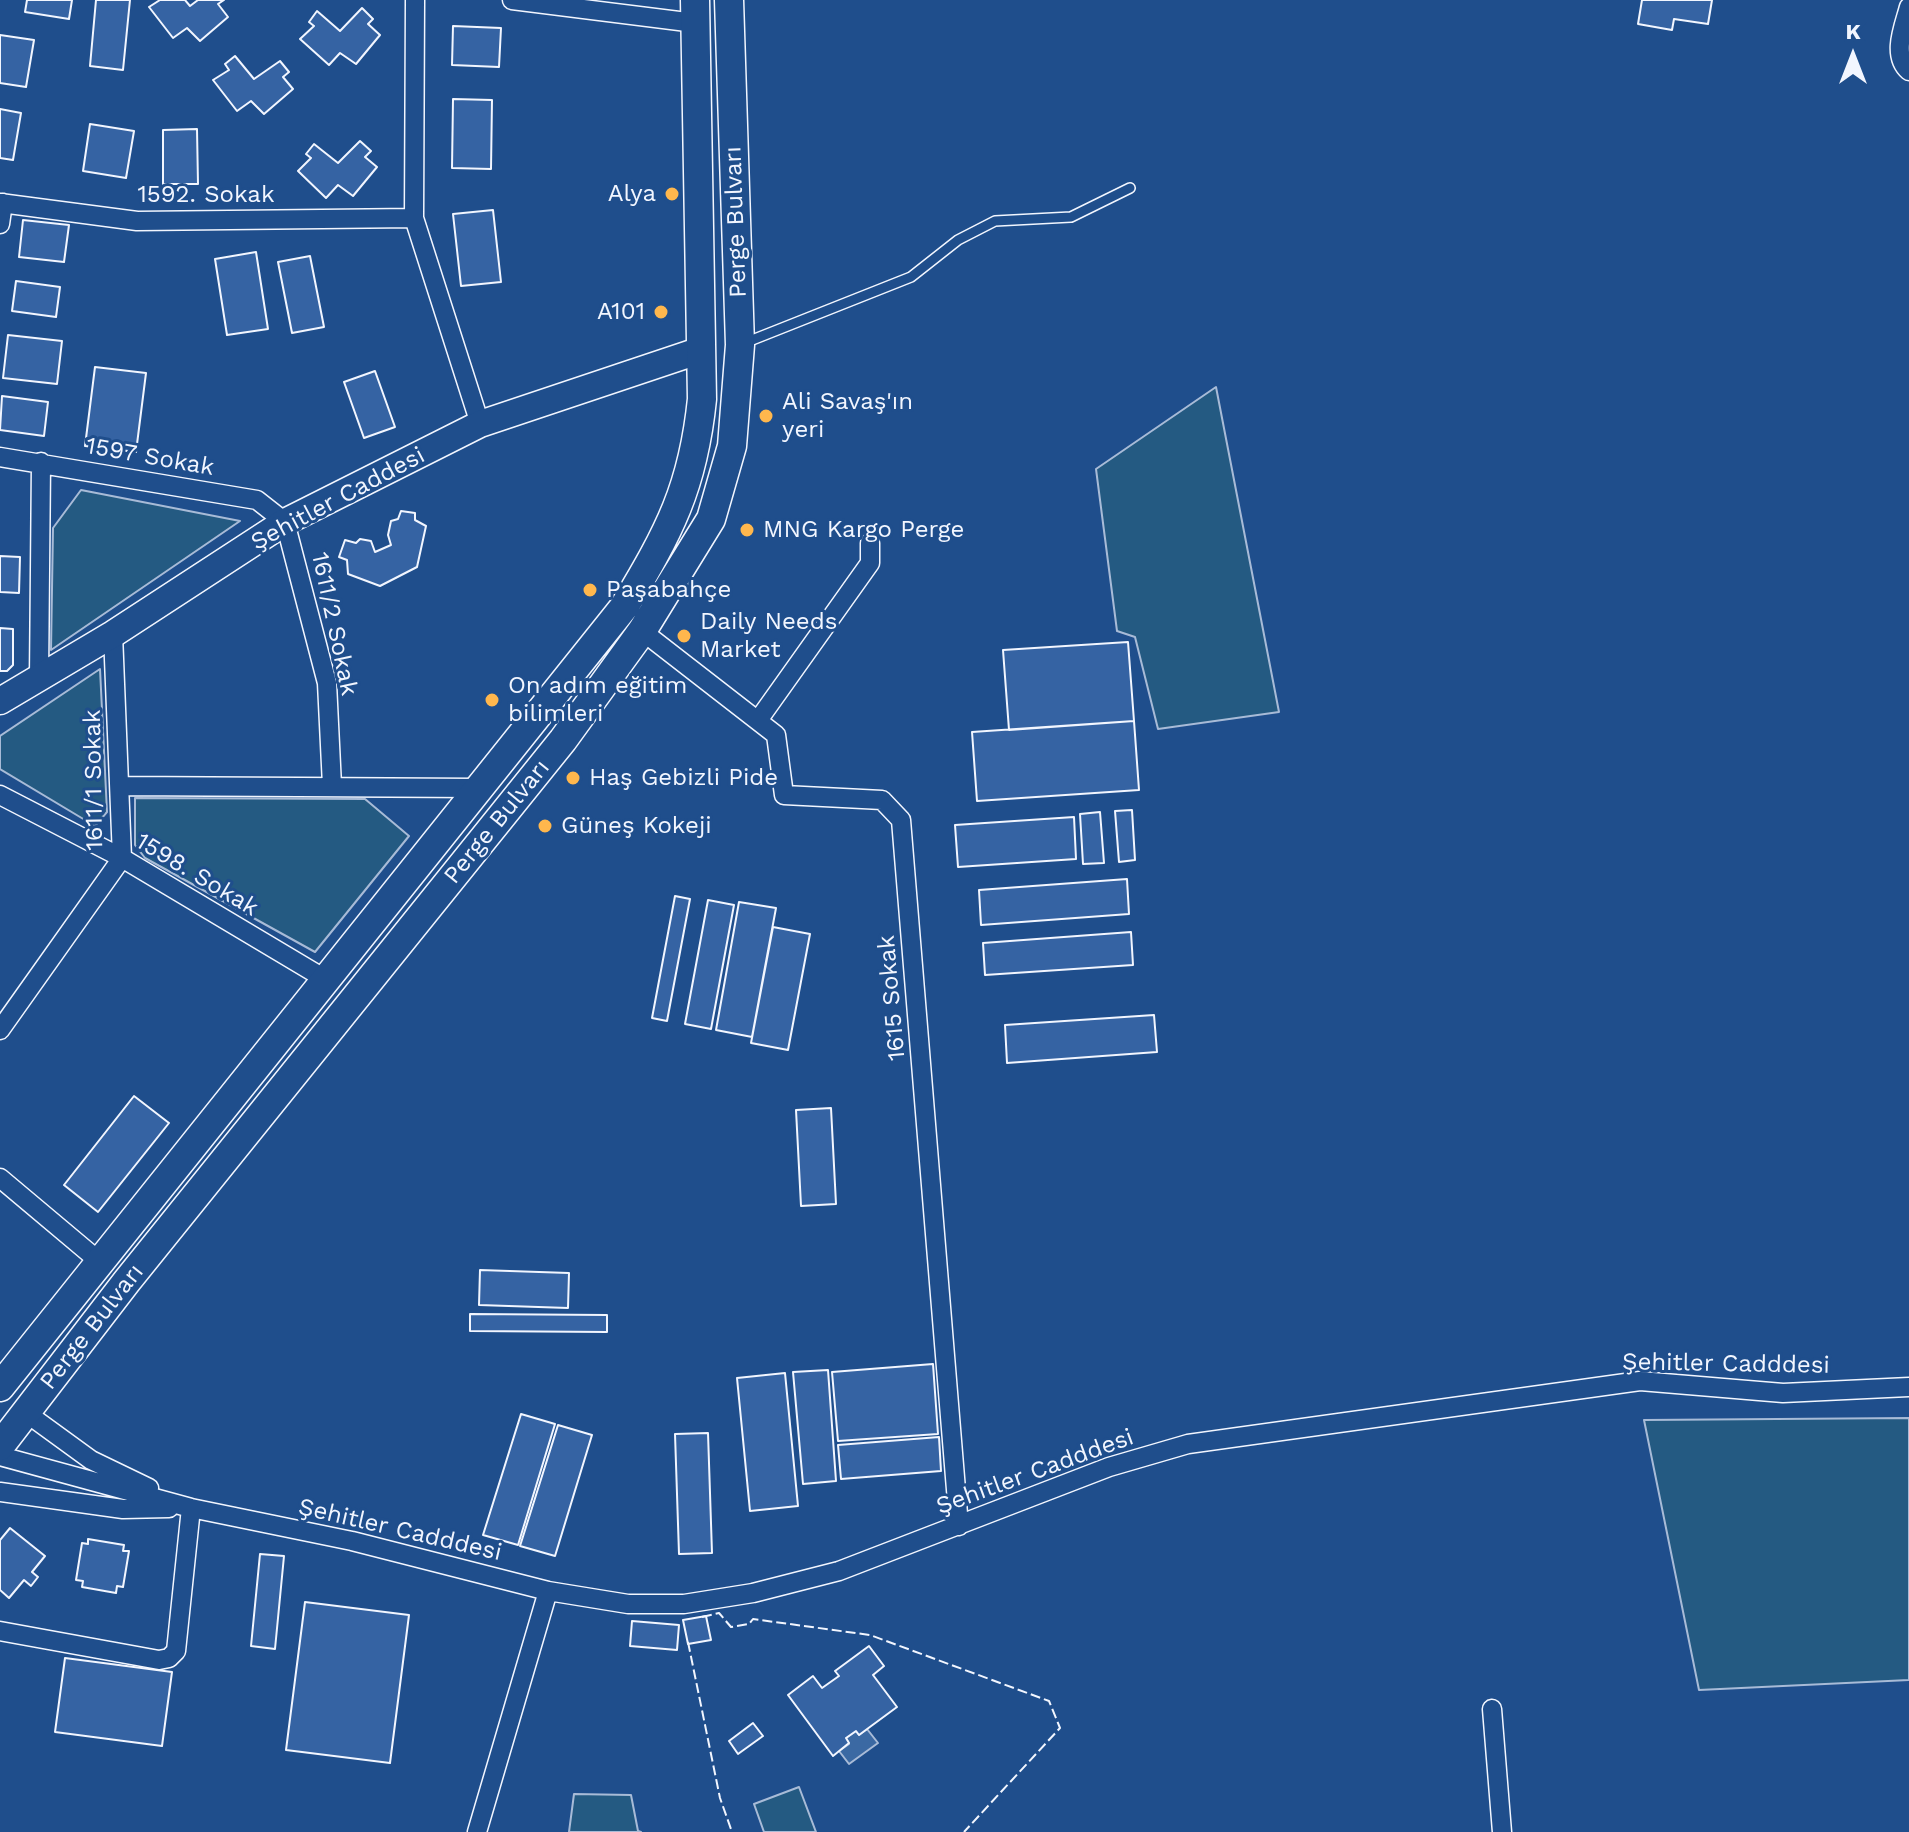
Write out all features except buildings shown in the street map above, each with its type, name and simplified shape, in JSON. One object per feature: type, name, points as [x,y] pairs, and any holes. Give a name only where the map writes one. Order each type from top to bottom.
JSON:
[{"type":"main road","name":"Perge Bulvarı","points":[[0,1446],[127,1281],[563,740],[642,631],[711,519],[732,446],[740,345],[729,0]]},
{"type":"main road","name":"Perge Bulvarı","points":[[0,1387],[624,607],[663,542],[682,498],[697,444],[702,399],[695,11]]},
{"type":"street","points":[[415,0],[414,218],[480,424]]},
{"type":"street","points":[[512,0],[695,11]]},
{"type":"street","points":[[1909,7],[1899,49],[1904,66],[1909,71]]},
{"type":"street","points":[[0,224],[1,203]]},
{"type":"street","name":"1592. Sokak","points":[[1,203],[137,221],[414,218]]},
{"type":"street","name":"Şehitler Caddesi","points":[[0,701],[113,634],[285,522],[480,424],[701,350]]},
{"type":"street","name":"1597 Sokak","points":[[0,457],[257,500],[285,522]]},
{"type":"street","points":[[39,678],[41,462]]},
{"type":"street","name":"1611/2 Sokak","points":[[285,522],[327,683],[332,786]]},
{"type":"street","points":[[759,719],[870,563],[870,543]]},
{"type":"street","name":"1615 Sokak","points":[[642,631],[776,735],[784,795],[882,800],[901,820],[959,1526]]},
{"type":"street","name":"1611/1 Sokak","points":[[0,1030],[122,858],[113,634]]},
{"type":"street","points":[[120,786],[478,788]]},
{"type":"street","name":"1598. Sokak","points":[[0,795],[122,858],[325,979]]},
{"type":"street","points":[[0,1178],[100,1262]]},
{"type":"street","name":"Şehitler Cadddesi","points":[[191,1508],[352,1541],[548,1591],[628,1604],[684,1604],[727,1598],[839,1571],[1109,1467],[1188,1444],[1640,1381],[1783,1393],[1909,1387]]},
{"type":"street","points":[[25,1412],[91,1460],[191,1508]]},
{"type":"street","points":[[0,1456],[191,1508]]},
{"type":"street","points":[[0,1492],[123,1509],[191,1508]]},
{"type":"street","points":[[0,1631],[159,1660],[169,1658],[176,1651],[191,1508]]},
{"type":"street","points":[[477,1832],[548,1591]]},
{"type":"street","points":[[1492,1709],[1502,1832]]},
{"type":"lane","points":[[740,345],[911,277],[958,240],[995,221],[1071,217],[1130,188]]},
{"type":"shaded area","points":[[1216,387],[1279,712],[1158,729],[1135,637],[1117,631],[1096,469]]},
{"type":"shaded area","points":[[81,490],[240,521],[51,650],[53,528]]},
{"type":"shaded area","points":[[100,669],[107,812],[95,826],[0,769],[0,736]]},
{"type":"shaded area","points":[[135,798],[365,799],[409,836],[315,952],[145,858],[135,845]]},
{"type":"shaded area","points":[[1909,1418],[1909,1680],[1699,1690],[1644,1420]]},
{"type":"shaded area","points":[[867,1729],[878,1743],[849,1764],[839,1751],[849,1744],[846,1738],[856,1731],[859,1735]]},
{"type":"shaded area","points":[[799,1787],[816,1832],[764,1832],[754,1804]]},
{"type":"shaded area","points":[[574,1794],[631,1795],[638,1831],[641,1832],[569,1832]]},
{"type":"fence","points":[[702,1617],[719,1613],[731,1627],[749,1624],[753,1619],[870,1635],[1049,1701],[1060,1728],[964,1832]]},
{"type":"fence","points":[[688,1642],[720,1798],[732,1832]]},
{"type":"place","name":"Alya","points":[[672,194]]},
{"type":"place","name":"A101","points":[[661,312]]},
{"type":"place","name":"Ali Savaş'ın yeri","points":[[766,416]]},
{"type":"place","name":"MNG Kargo Perge","points":[[747,530]]},
{"type":"place","name":"Paşabahçe","points":[[590,590]]},
{"type":"place","name":"Daily Needs Market","points":[[684,636]]},
{"type":"place","name":"On adım eğitim bilimleri","points":[[492,700]]},
{"type":"place","name":"Haş Gebizli Pide","points":[[573,778]]},
{"type":"place","name":"Güneş Kokeji","points":[[545,826]]}]
